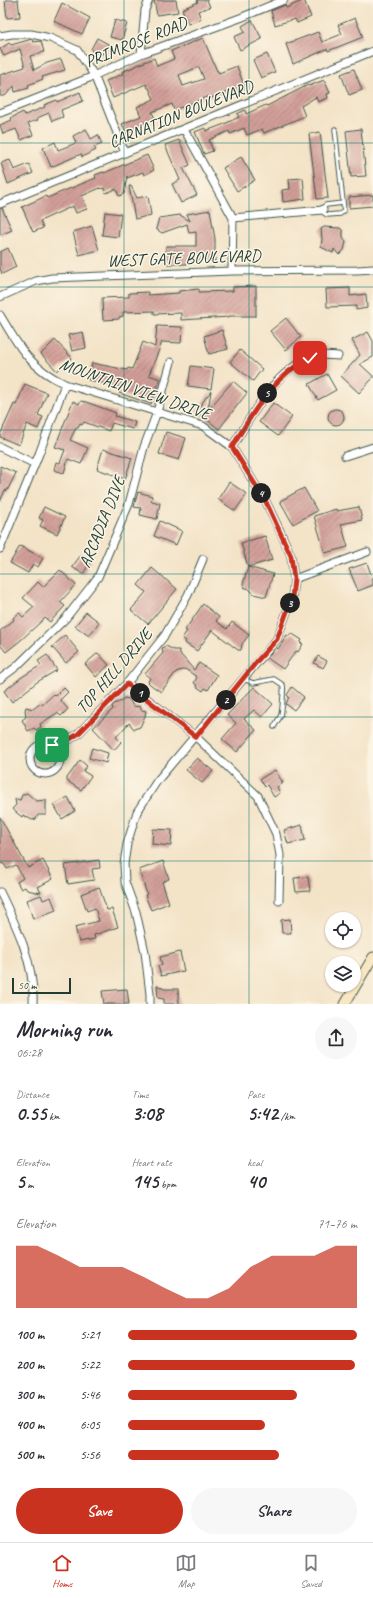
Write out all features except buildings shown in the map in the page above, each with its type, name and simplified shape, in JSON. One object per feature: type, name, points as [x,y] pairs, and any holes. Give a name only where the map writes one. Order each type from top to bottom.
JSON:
[{"type":"main road","points":[[345,1004],[373,957]]},
{"type":"street","points":[[141,54],[145,10],[149,0]]},
{"type":"street","name":"PRIMROSE ROAD","points":[[0,113],[94,75],[141,54],[240,18],[284,0]]},
{"type":"street","points":[[0,36],[12,34],[31,34],[50,38],[77,50],[94,75],[125,153]]},
{"type":"street","name":"CARNATION BOULEVARD","points":[[0,204],[373,51]]},
{"type":"street","points":[[184,129],[233,218],[232,271]]},
{"type":"street","points":[[233,218],[323,210]]},
{"type":"street","name":"WEST GATE BOULEVARD","points":[[0,297],[36,280],[52,278],[232,271],[373,269]]},
{"type":"street","name":"MOUNTAIN VIEW DRIVE","points":[[0,314],[20,347],[35,366],[53,378],[65,384],[203,426],[232,447],[266,502],[291,556],[294,579],[292,598],[277,639],[243,678],[196,737],[157,781],[137,812],[127,844],[124,864],[125,882],[136,912],[145,952],[150,1004]]},
{"type":"street","points":[[232,447],[269,389],[293,367],[318,356],[338,356]]},
{"type":"street","name":"ARCADIA DIVE","points":[[0,679],[16,667],[66,618],[98,577],[129,504],[144,447],[157,412],[171,362]]},
{"type":"street","points":[[0,549],[35,464],[65,384]]},
{"type":"street","points":[[0,447],[35,464]]},
{"type":"street","points":[[345,456],[373,447]]},
{"type":"street","points":[[294,579],[367,552]]},
{"type":"street","name":"TOP HILL DRIVE","points":[[56,748],[78,734],[127,684],[165,635],[188,595],[203,559]]},
{"type":"street","points":[[127,684],[196,737],[258,796],[276,834],[280,855],[279,901]]},
{"type":"street","points":[[41,744],[46,744],[56,748],[60,756],[59,766],[56,770],[52,773],[42,774],[34,769],[30,760],[33,750],[41,744]]},
{"type":"street","points":[[0,892],[19,932],[29,964],[33,1004]]},
{"type":"lane","points":[[335,129],[344,211],[340,214],[326,215],[322,208],[326,205],[343,203]]},
{"type":"lane","points":[[243,678],[253,683],[274,680],[283,685],[284,693],[281,704],[281,714],[274,727]]},
{"type":"route","points":[[52,745],[56,748],[78,734],[127,684],[196,737],[258,660],[277,639],[292,598],[294,579],[291,556],[266,502],[232,447],[269,389],[293,367],[310,358]]}]
